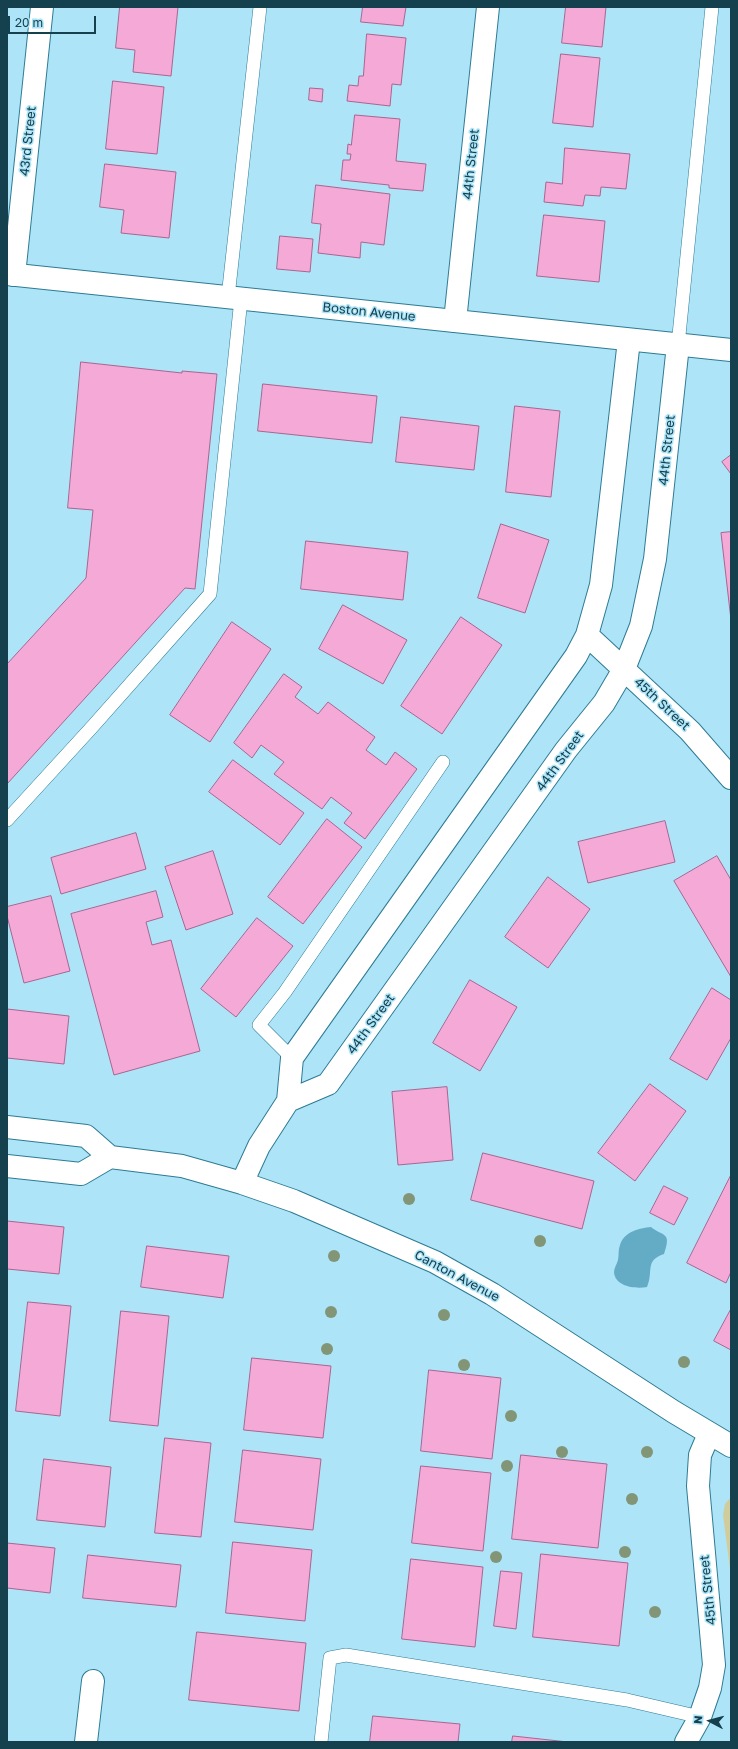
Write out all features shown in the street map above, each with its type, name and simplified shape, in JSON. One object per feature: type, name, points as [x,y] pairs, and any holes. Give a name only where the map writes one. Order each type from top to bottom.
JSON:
[{"type":"street","name":"43rd Street","points":[[10,274],[42,7]]},
{"type":"street","name":"44th Street","points":[[455,321],[488,7]]},
{"type":"street","name":"Boston Avenue","points":[[10,274],[731,350]]},
{"type":"street","points":[[242,1183],[259,1146],[288,1101],[292,1058],[576,656],[587,635],[601,585],[608,538],[628,340]]},
{"type":"street","name":"44th Street","points":[[288,1101],[328,1084],[562,757],[604,703],[624,669],[641,626],[655,559],[678,345]]},
{"type":"street","name":"45th Street","points":[[587,635],[690,731],[731,778]]},
{"type":"street","points":[[7,1127],[86,1136],[110,1157],[81,1174],[7,1166]]},
{"type":"street","name":"Canton Avenue","points":[[110,1157],[182,1166],[242,1183],[294,1201],[435,1262],[498,1298],[709,1434],[731,1446]]},
{"type":"street","name":"45th Street","points":[[686,1742],[700,1717],[710,1688],[723,1665],[698,1486],[700,1455],[709,1434]]},
{"type":"street","points":[[86,1742],[92,1680]]},
{"type":"lane","points":[[7,820],[94,726],[210,594],[234,298],[260,7]]},
{"type":"lane","points":[[678,345],[712,7]]},
{"type":"lane","points":[[292,1058],[259,1025],[285,992],[443,762]]},
{"type":"lane","points":[[321,1742],[330,1658],[346,1655],[627,1700],[700,1717]]},
{"type":"shaded area","points":[[731,1497],[731,1577],[723,1515],[725,1504]]},
{"type":"water","points":[[651,1227],[667,1238],[664,1254],[652,1263],[647,1287],[637,1288],[622,1284],[615,1277],[614,1269],[618,1260],[619,1247],[622,1241],[632,1232],[642,1228]]},
{"type":"building","points":[[120,7],[178,7],[171,76],[133,72],[135,50],[116,48]]},
{"type":"building","points":[[363,7],[406,7],[403,26],[361,22]]},
{"type":"building","points":[[566,7],[606,7],[602,47],[562,43]]},
{"type":"building","points":[[367,34],[406,38],[401,85],[392,84],[390,106],[347,101],[349,85],[358,86],[359,76],[363,76]]},
{"type":"building","points":[[561,54],[600,58],[593,127],[553,123]]},
{"type":"building","points":[[113,81],[164,87],[157,154],[106,149]]},
{"type":"building","points":[[310,88],[323,89],[322,102],[309,100]]},
{"type":"building","points":[[355,115],[400,119],[396,161],[426,164],[423,191],[389,188],[389,185],[341,180],[343,160],[350,160],[351,154],[347,154],[348,144],[351,145]]},
{"type":"building","points":[[565,148],[630,154],[626,189],[601,187],[600,196],[585,195],[583,206],[544,202],[546,182],[562,184]]},
{"type":"building","points":[[105,164],[176,172],[169,238],[121,233],[124,210],[100,207]]},
{"type":"building","points":[[316,185],[390,194],[384,245],[361,242],[360,258],[318,253],[321,224],[312,223]]},
{"type":"building","points":[[544,215],[605,221],[599,282],[537,276]]},
{"type":"building","points":[[280,236],[313,239],[310,272],[277,269]]},
{"type":"building","points":[[81,362],[182,373],[182,371],[217,374],[195,589],[185,588],[7,784],[7,664],[86,578],[93,510],[68,508]]},
{"type":"building","points":[[263,384],[377,396],[372,443],[258,431]]},
{"type":"building","points":[[515,406],[560,411],[551,497],[506,492]]},
{"type":"building","points":[[401,417],[479,426],[474,470],[396,462]]},
{"type":"building","points":[[731,455],[731,474],[722,462]]},
{"type":"building","points":[[501,524],[549,540],[525,613],[478,598]]},
{"type":"building","points":[[731,532],[731,620],[721,533]]},
{"type":"building","points":[[306,541],[408,552],[403,600],[301,589]]},
{"type":"building","points":[[343,605],[407,640],[383,684],[319,649]]},
{"type":"building","points":[[461,617],[502,645],[442,734],[401,706]]},
{"type":"building","points":[[232,622],[271,649],[210,742],[170,715]]},
{"type":"building","points":[[284,674],[302,687],[295,697],[318,714],[328,702],[375,737],[366,750],[386,765],[395,752],[417,769],[365,839],[344,823],[352,813],[331,797],[322,809],[274,774],[284,762],[261,745],[252,758],[234,743]]},
{"type":"building","points":[[233,760],[304,813],[280,845],[209,792]]},
{"type":"building","points":[[327,819],[362,847],[303,924],[268,897]]},
{"type":"building","points":[[665,821],[675,862],[588,883],[578,842]]},
{"type":"building","points":[[136,833],[146,869],[61,894],[51,858]]},
{"type":"building","points":[[213,851],[233,914],[186,930],[165,867]]},
{"type":"building","points":[[717,856],[731,880],[731,977],[674,881]]},
{"type":"building","points":[[548,877],[590,909],[548,968],[505,937]]},
{"type":"building","points":[[156,891],[163,917],[146,922],[152,945],[171,940],[200,1051],[114,1075],[71,914]]},
{"type":"building","points":[[51,896],[70,971],[24,983],[7,916],[7,907]]},
{"type":"building","points":[[257,918],[293,946],[236,1017],[201,989]]},
{"type":"building","points":[[470,980],[517,1007],[480,1071],[433,1043]]},
{"type":"building","points":[[712,988],[731,1000],[731,1038],[707,1080],[670,1059]]},
{"type":"building","points":[[7,1009],[69,1016],[64,1064],[7,1058]]},
{"type":"building","points":[[650,1084],[686,1111],[635,1181],[598,1153]]},
{"type":"building","points":[[447,1087],[453,1160],[398,1165],[392,1092]]},
{"type":"building","points":[[483,1153],[594,1181],[582,1229],[471,1200]]},
{"type":"building","points":[[731,1175],[731,1272],[726,1283],[687,1263]]},
{"type":"building","points":[[664,1186],[688,1198],[674,1225],[650,1213]]},
{"type":"building","points":[[7,1221],[64,1227],[59,1274],[7,1269]]},
{"type":"building","points":[[147,1246],[229,1256],[223,1298],[141,1287]]},
{"type":"building","points":[[28,1302],[71,1306],[60,1416],[16,1411]]},
{"type":"building","points":[[731,1309],[731,1350],[714,1341]]},
{"type":"building","points":[[121,1311],[169,1316],[158,1426],[110,1421]]},
{"type":"building","points":[[252,1358],[331,1366],[323,1438],[244,1430]]},
{"type":"building","points":[[429,1370],[501,1378],[492,1459],[421,1451]]},
{"type":"building","points":[[165,1438],[211,1443],[201,1537],[155,1533]]},
{"type":"building","points":[[243,1450],[321,1459],[313,1530],[235,1522]]},
{"type":"building","points":[[521,1455],[607,1464],[598,1548],[512,1539]]},
{"type":"building","points":[[44,1459],[111,1467],[105,1527],[37,1520]]},
{"type":"building","points":[[421,1466],[491,1473],[483,1551],[412,1543]]},
{"type":"building","points":[[233,1542],[312,1550],[305,1621],[226,1613]]},
{"type":"building","points":[[7,1543],[55,1548],[50,1593],[7,1588]]},
{"type":"building","points":[[541,1554],[628,1563],[619,1646],[533,1637]]},
{"type":"building","points":[[88,1555],[181,1565],[176,1607],[83,1598]]},
{"type":"building","points":[[411,1559],[483,1567],[475,1647],[402,1639]]},
{"type":"building","points":[[501,1571],[522,1573],[516,1629],[494,1626]]},
{"type":"building","points":[[197,1632],[306,1643],[299,1711],[189,1700]]},
{"type":"building","points":[[373,1716],[460,1724],[458,1742],[370,1742]]},
{"type":"building","points":[[513,1736],[568,1742],[512,1742]]}]
